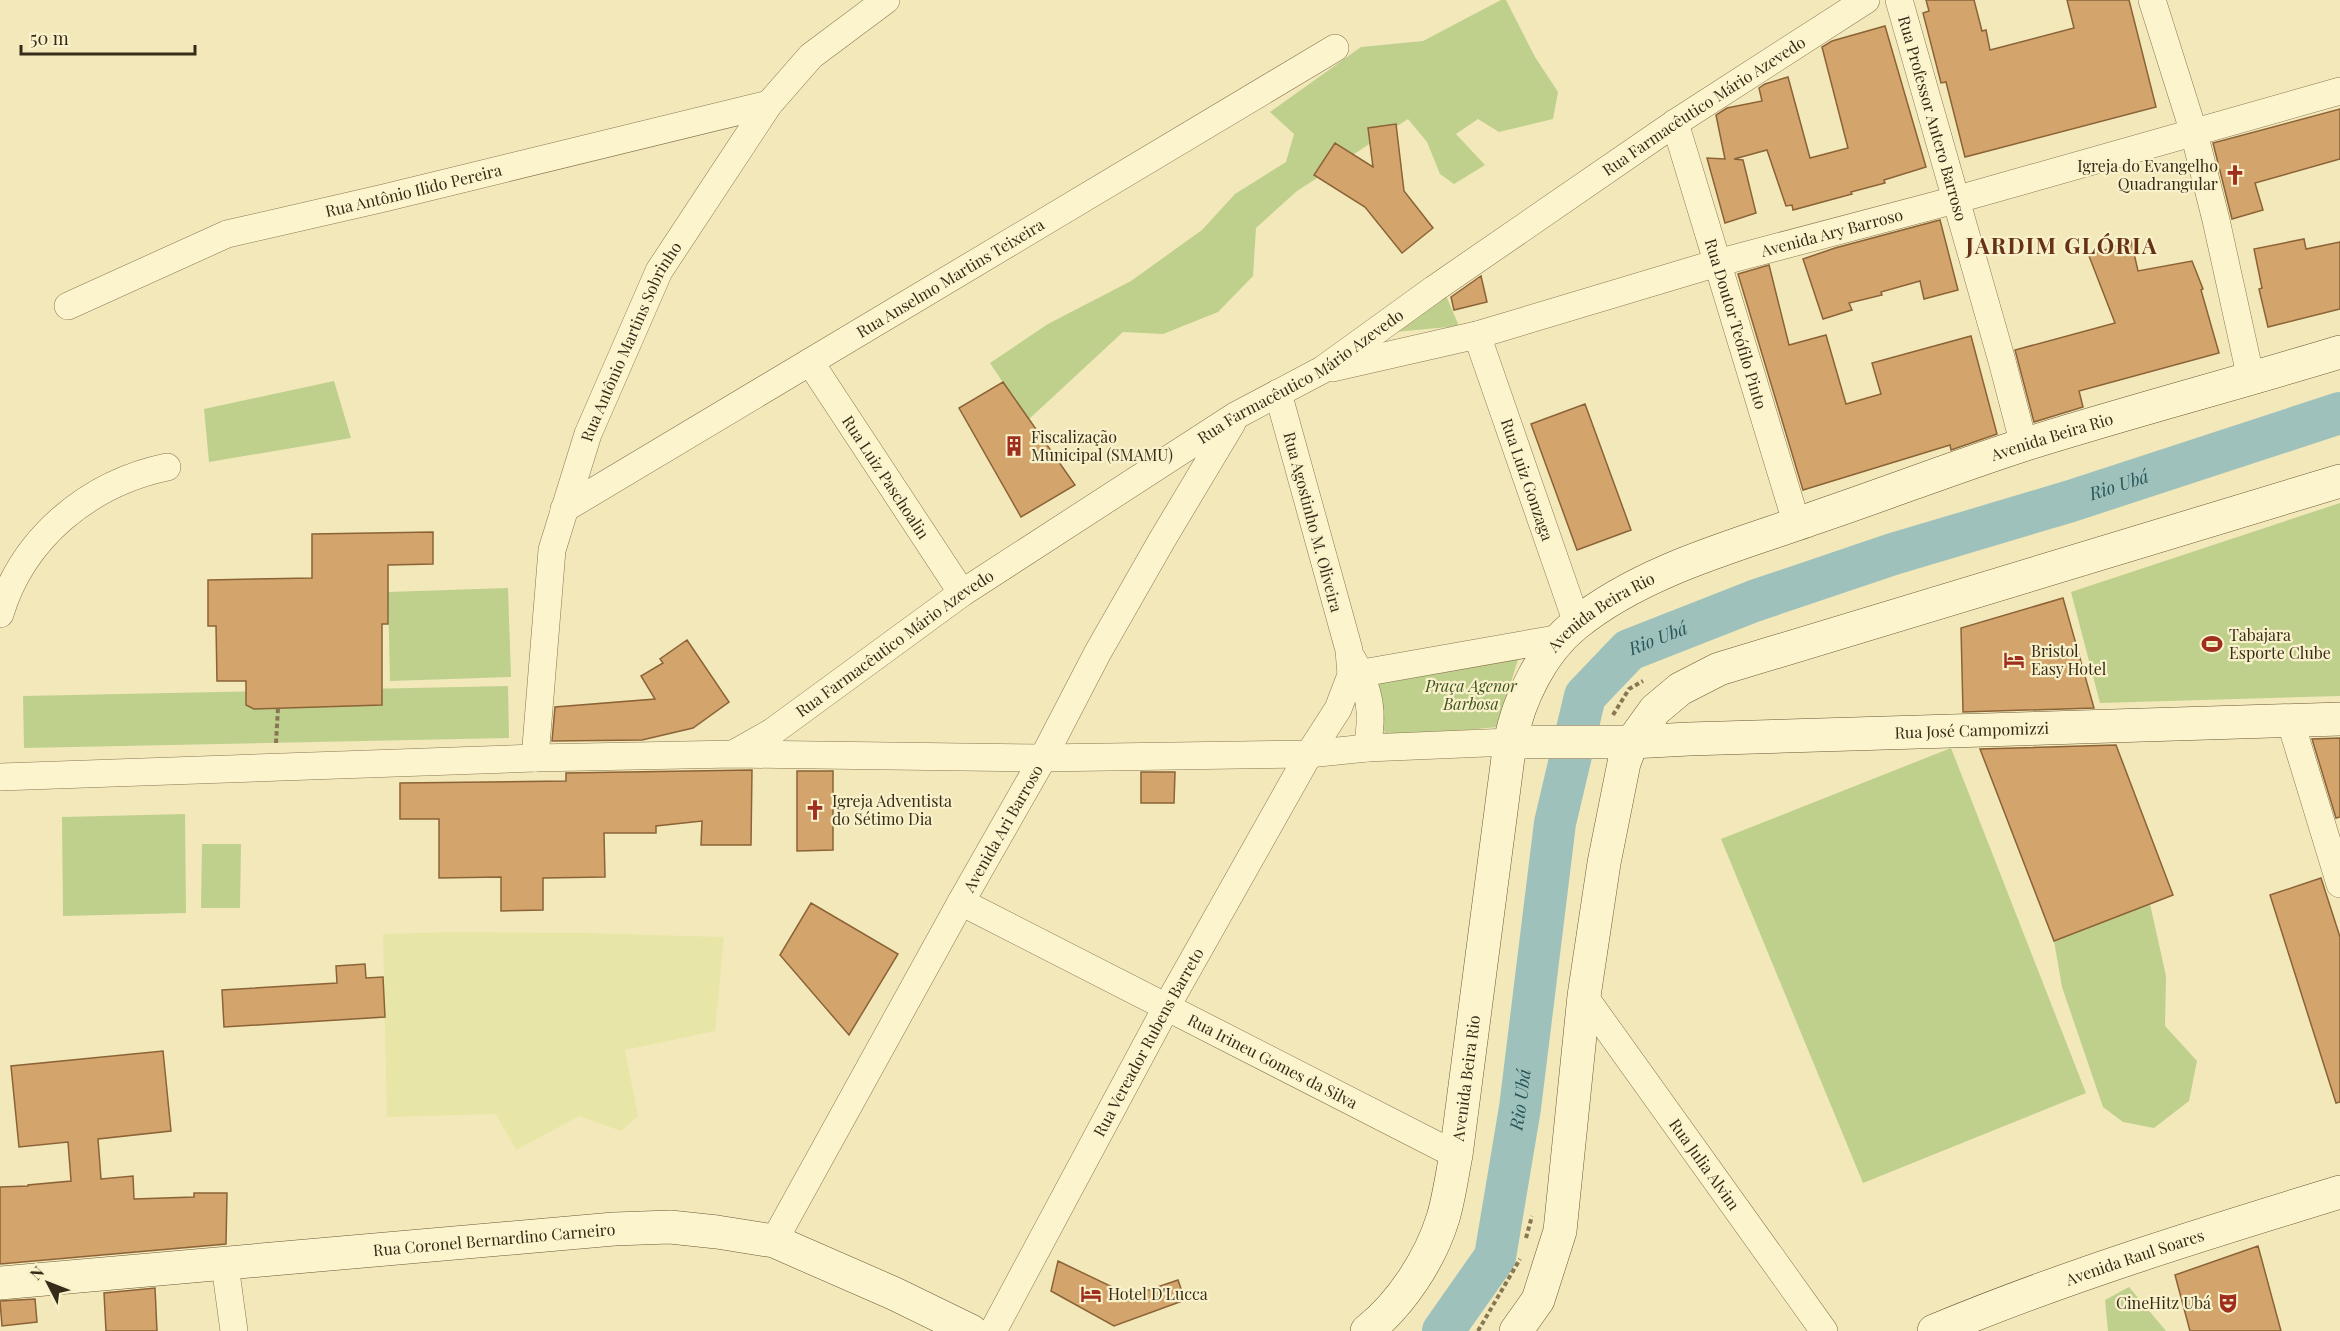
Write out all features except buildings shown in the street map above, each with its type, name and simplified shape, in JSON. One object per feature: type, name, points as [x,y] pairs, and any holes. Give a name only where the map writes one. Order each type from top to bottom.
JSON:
[{"type":"main road","name":"Avenida Beira Rio","points":[[1366,1331],[1380,1320],[1420,1270],[1443,1218],[1456,1155],[1510,742],[1520,705],[1539,668],[1569,631],[1630,589],[1701,557],[2024,445],[2340,352]]},
{"type":"main road","points":[[1516,1331],[1538,1300],[1560,1231],[1584,996],[1604,863],[1624,763],[1615,742],[1680,689],[1719,669],[2340,481]]},
{"type":"main road","name":"Rua José Campomizzi","points":[[1510,742],[1615,742],[2340,719]]},
{"type":"main road","name":"Avenida Raul Soares","points":[[1934,1331],[2015,1297],[2141,1253],[2340,1192]]},
{"type":"main road","name":"Rua Coronel Bernardino Carneiro","points":[[0,1283],[614,1229],[670,1227],[774,1241],[895,1294],[971,1331]]},
{"type":"street","name":"Rua Antônio Martins Sobrinho","points":[[535,758],[552,550],[588,434],[659,271],[769,104],[811,56],[886,0]]},
{"type":"street","name":"Rua Farmacêutico Mário Azevedo","points":[[734,754],[772,732],[962,593],[1235,416],[1322,370],[1434,289],[1675,123],[1866,0]]},
{"type":"street","name":"Rua Professor Antero Barroso","points":[[1899,0],[2024,445]]},
{"type":"street","points":[[2152,0],[2194,133],[2251,379]]},
{"type":"street","name":"Rua Anselmo Martins Teixeira","points":[[564,509],[1335,48]]},
{"type":"street","name":"Avenida Ary Barroso","points":[[1322,370],[1477,335],[1717,263],[1954,200],[2340,91]]},
{"type":"street","name":"Rua Antônio Ilido Pereira","points":[[68,306],[227,234],[769,104]]},
{"type":"street","name":"Rua Doutor Teófilo Pinto","points":[[1675,123],[1797,525]]},
{"type":"street","name":"Rua Luiz Gonzaga","points":[[1477,335],[1569,631]]},
{"type":"street","name":"Rua Luiz Paschoalin","points":[[810,362],[962,593]]},
{"type":"street","name":"Rua Agostinho M. Oliveira","points":[[1278,393],[1354,667],[1372,710],[1367,748]]},
{"type":"street","name":"Avenida Ari Barroso","points":[[774,1241],[1043,758],[1098,652],[1235,416]]},
{"type":"street","points":[[0,614],[17,574],[29,553],[56,522],[100,492],[146,471],[167,467]]},
{"type":"street","points":[[1354,667],[1569,631]]},
{"type":"street","name":"Rua Vereador Rubens Barreto","points":[[993,1331],[1167,1006],[1309,754],[1338,709],[1354,667]]},
{"type":"street","points":[[2290,720],[2340,884]]},
{"type":"street","points":[[0,777],[535,758],[734,754],[1043,758],[1309,754],[1367,748],[1510,742]]},
{"type":"street","name":"Rua Irineu Gomes da Silva","points":[[961,902],[1456,1155]]},
{"type":"street","name":"Rua Julia Alvim","points":[[1584,996],[1824,1331]]},
{"type":"street","points":[[225,1265],[234,1331]]},
{"type":"path","points":[[1615,742],[1613,716],[1629,689],[1649,677]]},
{"type":"path","points":[[276,747],[278,708]]},
{"type":"path","points":[[1524,1246],[1534,1206]]},
{"type":"path","points":[[1478,1331],[1521,1257]]},
{"type":"shaded area","points":[[456,932],[724,937],[715,1031],[625,1050],[638,1116],[621,1131],[579,1116],[516,1150],[496,1114],[387,1117],[383,934]]},
{"type":"green space","points":[[1501,0],[1506,0],[1535,57],[1558,92],[1553,119],[1499,132],[1478,119],[1456,134],[1485,165],[1454,184],[1440,174],[1427,142],[1408,119],[1297,191],[1256,228],[1253,276],[1218,312],[1163,334],[1123,332],[1028,420],[990,363],[1048,324],[1131,281],[1202,230],[1235,194],[1286,162],[1294,134],[1270,112],[1361,47],[1423,41]]},
{"type":"green space","points":[[1444,291],[1459,326],[1395,332]]},
{"type":"green space","points":[[334,381],[351,438],[209,462],[204,409]]},
{"type":"green space","name":"Tabajara Esporte Clube","points":[[2340,503],[2340,696],[2100,703],[2071,592]]},
{"type":"green space","points":[[508,588],[511,677],[390,681],[388,592]]},
{"type":"green space","name":"Praça Agenor Barbosa","points":[[1521,650],[1497,727],[1386,738],[1371,681]]},
{"type":"green space","points":[[508,686],[509,738],[24,748],[23,696]]},
{"type":"green space","points":[[1951,748],[2086,1093],[1863,1183],[1721,839]]},
{"type":"green space","points":[[185,814],[186,913],[63,916],[62,817]]},
{"type":"green space","points":[[202,844],[241,844],[240,908],[201,908]]},
{"type":"green space","points":[[2150,904],[2166,976],[2165,1026],[2197,1061],[2189,1101],[2154,1128],[2123,1122],[2103,1107],[2062,987],[2054,941]]},
{"type":"green space","points":[[2129,1287],[2166,1331],[2108,1331],[2105,1300]]},
{"type":"waterway","name":"Rio Ubá","points":[[1443,1331],[1495,1257],[1520,1108],[1555,823],[1585,696],[1629,650],[1754,601],[1893,554],[2071,501],[2340,413]]},
{"type":"place","name":"Igreja do Evangelho Quadrangular","points":[[2235,175]]},
{"type":"place","name":"Fiscalização Municipal (SMAMU)","points":[[1014,446]]},
{"type":"place","name":"Tabajara Esporte Clube","points":[[2212,644]]},
{"type":"place","name":"Bristol Easy Hotel","points":[[2014,660]]},
{"type":"place","name":"Igreja Adventista do Sétimo Dia","points":[[815,810]]},
{"type":"place","name":"Hotel D'Lucca","points":[[1091,1294]]},
{"type":"place","name":"CineHitz Ubá","points":[[2228,1303]]},
{"type":"district","name":"JARDIM GLÓRIA","points":[[2062,246]]}]
